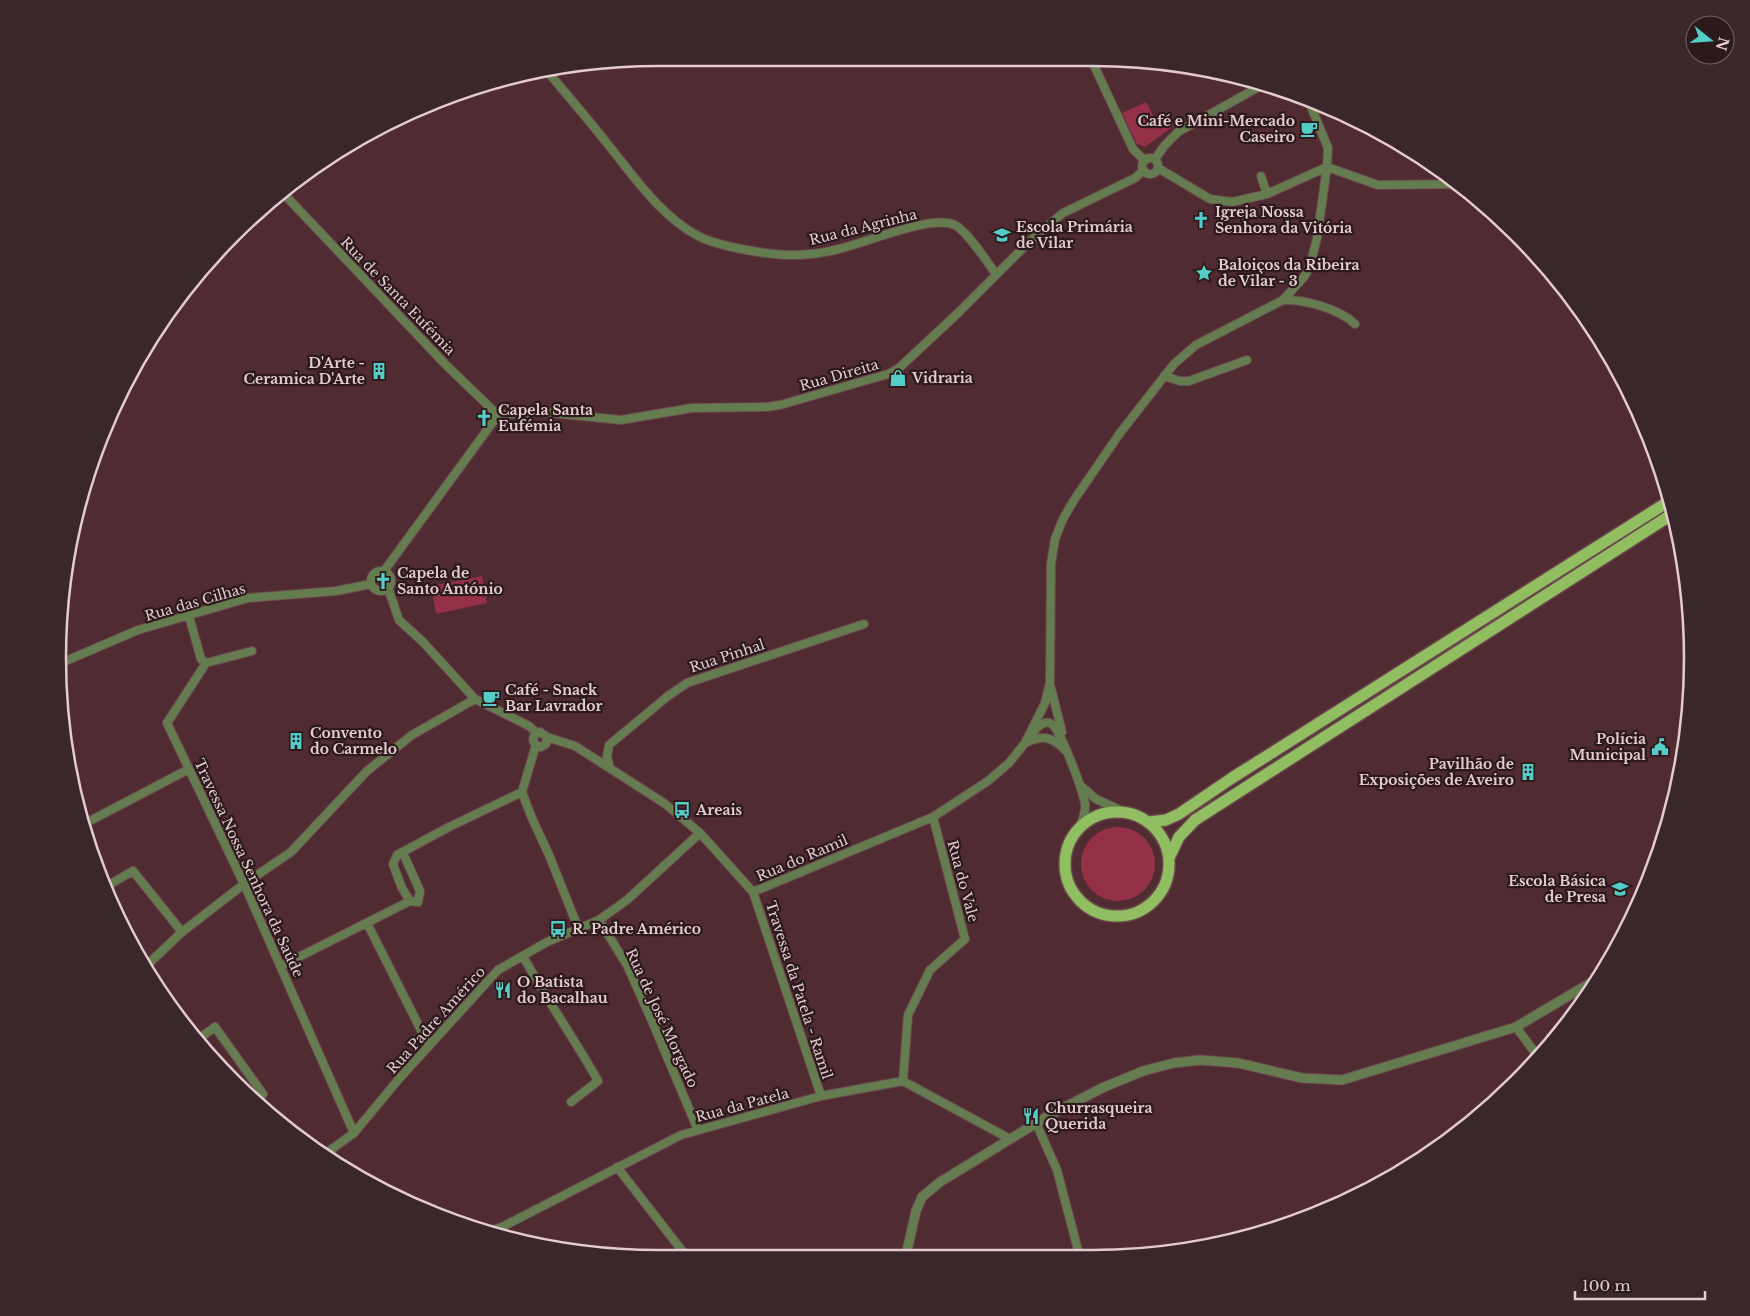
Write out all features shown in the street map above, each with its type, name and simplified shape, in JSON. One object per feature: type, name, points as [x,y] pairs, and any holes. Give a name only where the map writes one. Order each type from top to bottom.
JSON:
[{"type":"main road","points":[[1149,822],[1166,820],[1179,814],[1232,778],[1664,505]]},
{"type":"main road","points":[[1169,858],[1179,837],[1195,820],[1667,518]]},
{"type":"main road","points":[[1122,811],[1136,815],[1149,822],[1165,844],[1169,858],[1165,885],[1158,897],[1148,906],[1135,913],[1120,916],[1104,915],[1089,909],[1077,898],[1068,885],[1064,870],[1065,854],[1070,839],[1080,826],[1093,817],[1107,812],[1122,811]]},
{"type":"street","points":[[1093,66],[1133,149],[1145,160]]},
{"type":"street","name":"Rua da Agrinha","points":[[552,76],[649,195],[681,225],[698,236],[718,244],[776,255],[807,255],[838,250],[918,225],[944,222],[956,225],[964,231],[996,274]]},
{"type":"street","points":[[1155,159],[1165,144],[1178,132],[1255,89]]},
{"type":"street","points":[[1080,826],[1084,816],[1085,805],[1081,786],[1067,752],[1050,683],[1050,578],[1055,539],[1063,519],[1079,492],[1120,433],[1178,360],[1196,345],[1283,300],[1304,277],[1312,259],[1317,238],[1328,148],[1312,109]]},
{"type":"street","points":[[1145,160],[1155,159]]},
{"type":"street","points":[[1155,159],[1158,163],[1158,168]]},
{"type":"street","points":[[1145,160],[1144,170],[1152,173],[1158,168]]},
{"type":"street","points":[[1158,168],[1210,199],[1232,202],[1266,194],[1327,167],[1378,184],[1445,184]]},
{"type":"street","name":"Rua Direita","points":[[498,415],[542,412],[621,420],[692,408],[773,406],[823,394],[894,372],[958,313],[1031,240],[1063,213],[1135,178],[1144,170]]},
{"type":"street","points":[[1261,176],[1266,194]]},
{"type":"street","name":"Rua de Santa Eufémia","points":[[287,198],[445,364],[498,415]]},
{"type":"street","points":[[1283,300],[1304,301],[1347,316],[1355,324]]},
{"type":"street","points":[[1164,376],[1180,381],[1189,380],[1247,360]]},
{"type":"street","points":[[384,571],[498,415]]},
{"type":"street","points":[[388,588],[380,591],[376,590],[370,580],[373,574],[380,570],[384,571],[390,578],[388,588],[399,620],[423,642],[475,699],[529,726],[537,733],[543,733],[546,737],[546,744],[540,747],[536,745]]},
{"type":"street","name":"Rua das Cilhas","points":[[66,661],[138,630],[248,598],[336,591],[371,584]]},
{"type":"street","points":[[189,616],[201,659],[206,663],[252,651]]},
{"type":"street","name":"Rua Pinhal","points":[[610,768],[607,757],[610,745],[668,696],[687,683],[864,624]]},
{"type":"street","name":"Travessa Nossa Senhora da Saúde","points":[[206,663],[167,723],[244,884],[354,1133]]},
{"type":"street","points":[[1026,743],[1045,703],[1050,683]]},
{"type":"street","points":[[151,962],[182,932],[244,884],[291,852],[367,771],[412,735],[475,699]]},
{"type":"street","points":[[1026,743],[1037,727],[1044,723],[1050,723],[1056,727],[1064,741]]},
{"type":"street","points":[[537,733],[533,741],[536,745],[522,792],[579,930]]},
{"type":"street","name":"Rua do Ramil","points":[[546,737],[575,746],[664,803],[700,832],[753,892],[933,817],[988,781],[1009,763],[1026,743]]},
{"type":"street","points":[[1026,743],[1038,737],[1050,739],[1060,744],[1067,752]]},
{"type":"street","points":[[89,821],[189,769]]},
{"type":"street","points":[[1081,786],[1096,799],[1122,811]]},
{"type":"street","points":[[410,901],[402,888],[394,864],[397,855],[522,792]]},
{"type":"street","name":"Rua do Vale","points":[[903,1082],[908,1016],[930,970],[965,938],[933,817]]},
{"type":"street","name":"Rua Padre Américo","points":[[330,1151],[354,1133],[498,970],[547,942],[599,920],[627,900],[700,832]]},
{"type":"street","points":[[281,966],[410,901],[418,902],[420,891],[402,853]]},
{"type":"street","points":[[111,884],[132,871],[182,932]]},
{"type":"street","name":"Travessa da Patela - Ramil","points":[[753,892],[820,1096]]},
{"type":"street","name":"Rua de José Morgado","points":[[599,920],[626,965],[698,1130]]},
{"type":"street","points":[[367,923],[429,1046]]},
{"type":"street","points":[[523,956],[542,991],[578,1046],[598,1081],[570,1102]]},
{"type":"street","points":[[907,1250],[916,1211],[922,1197],[940,1182],[1036,1123],[1102,1088],[1142,1071],[1174,1063],[1200,1060],[1238,1063],[1302,1078],[1342,1080],[1516,1027],[1584,987]]},
{"type":"street","points":[[203,1036],[215,1027],[263,1094],[261,1096]]},
{"type":"street","points":[[1516,1027],[1534,1051]]},
{"type":"street","points":[[903,1082],[1010,1139]]},
{"type":"street","name":"Rua da Patela","points":[[499,1228],[681,1135],[820,1096],[903,1082]]},
{"type":"street","points":[[1036,1123],[1057,1170],[1079,1250]]},
{"type":"street","points":[[618,1167],[682,1250]]},
{"type":"shaded area","points":[[1146,102],[1154,117],[1166,112],[1175,125],[1145,147],[1137,144],[1122,113]]},
{"type":"shaded area","points":[[482,576],[487,603],[436,614],[431,586]]},
{"type":"shaded area","points":[[1118,827],[1132,830],[1144,838],[1152,850],[1155,864],[1152,878],[1144,890],[1132,898],[1118,901],[1104,898],[1092,890],[1084,878],[1081,864],[1084,850],[1092,838],[1104,830]]},
{"type":"place","name":"Café e Mini-Mercado Caseiro","points":[[1309,129]]},
{"type":"place","name":"Igreja Nossa Senhora da Vitória","points":[[1201,220]]},
{"type":"place","name":"Escola Primária de Vilar","points":[[1002,235]]},
{"type":"place","name":"Baloiços da Ribeira de Vilar - 3","points":[[1204,273]]},
{"type":"place","name":"D'Arte - Ceramica D'Arte","points":[[379,371]]},
{"type":"place","name":"Vidraria","points":[[898,378]]},
{"type":"place","name":"Capela Santa Eufémia","points":[[484,418]]},
{"type":"place","name":"Capela de Santo António","points":[[383,581]]},
{"type":"place","name":"Café - Snack Bar Lavrador","points":[[491,698]]},
{"type":"place","name":"Convento do Carmelo","points":[[296,741]]},
{"type":"place","name":"Polícia Municipal","points":[[1660,747]]},
{"type":"place","name":"Pavilhão de Exposições de Aveiro","points":[[1528,772]]},
{"type":"place","name":"Areais","points":[[682,810]]},
{"type":"place","name":"Escola Básica de Presa","points":[[1620,889]]},
{"type":"place","name":"R. Padre Américo","points":[[558,929]]},
{"type":"place","name":"O Batista do Bacalhau","points":[[503,990]]},
{"type":"place","name":"Churrasqueira Querida","points":[[1031,1116]]}]
